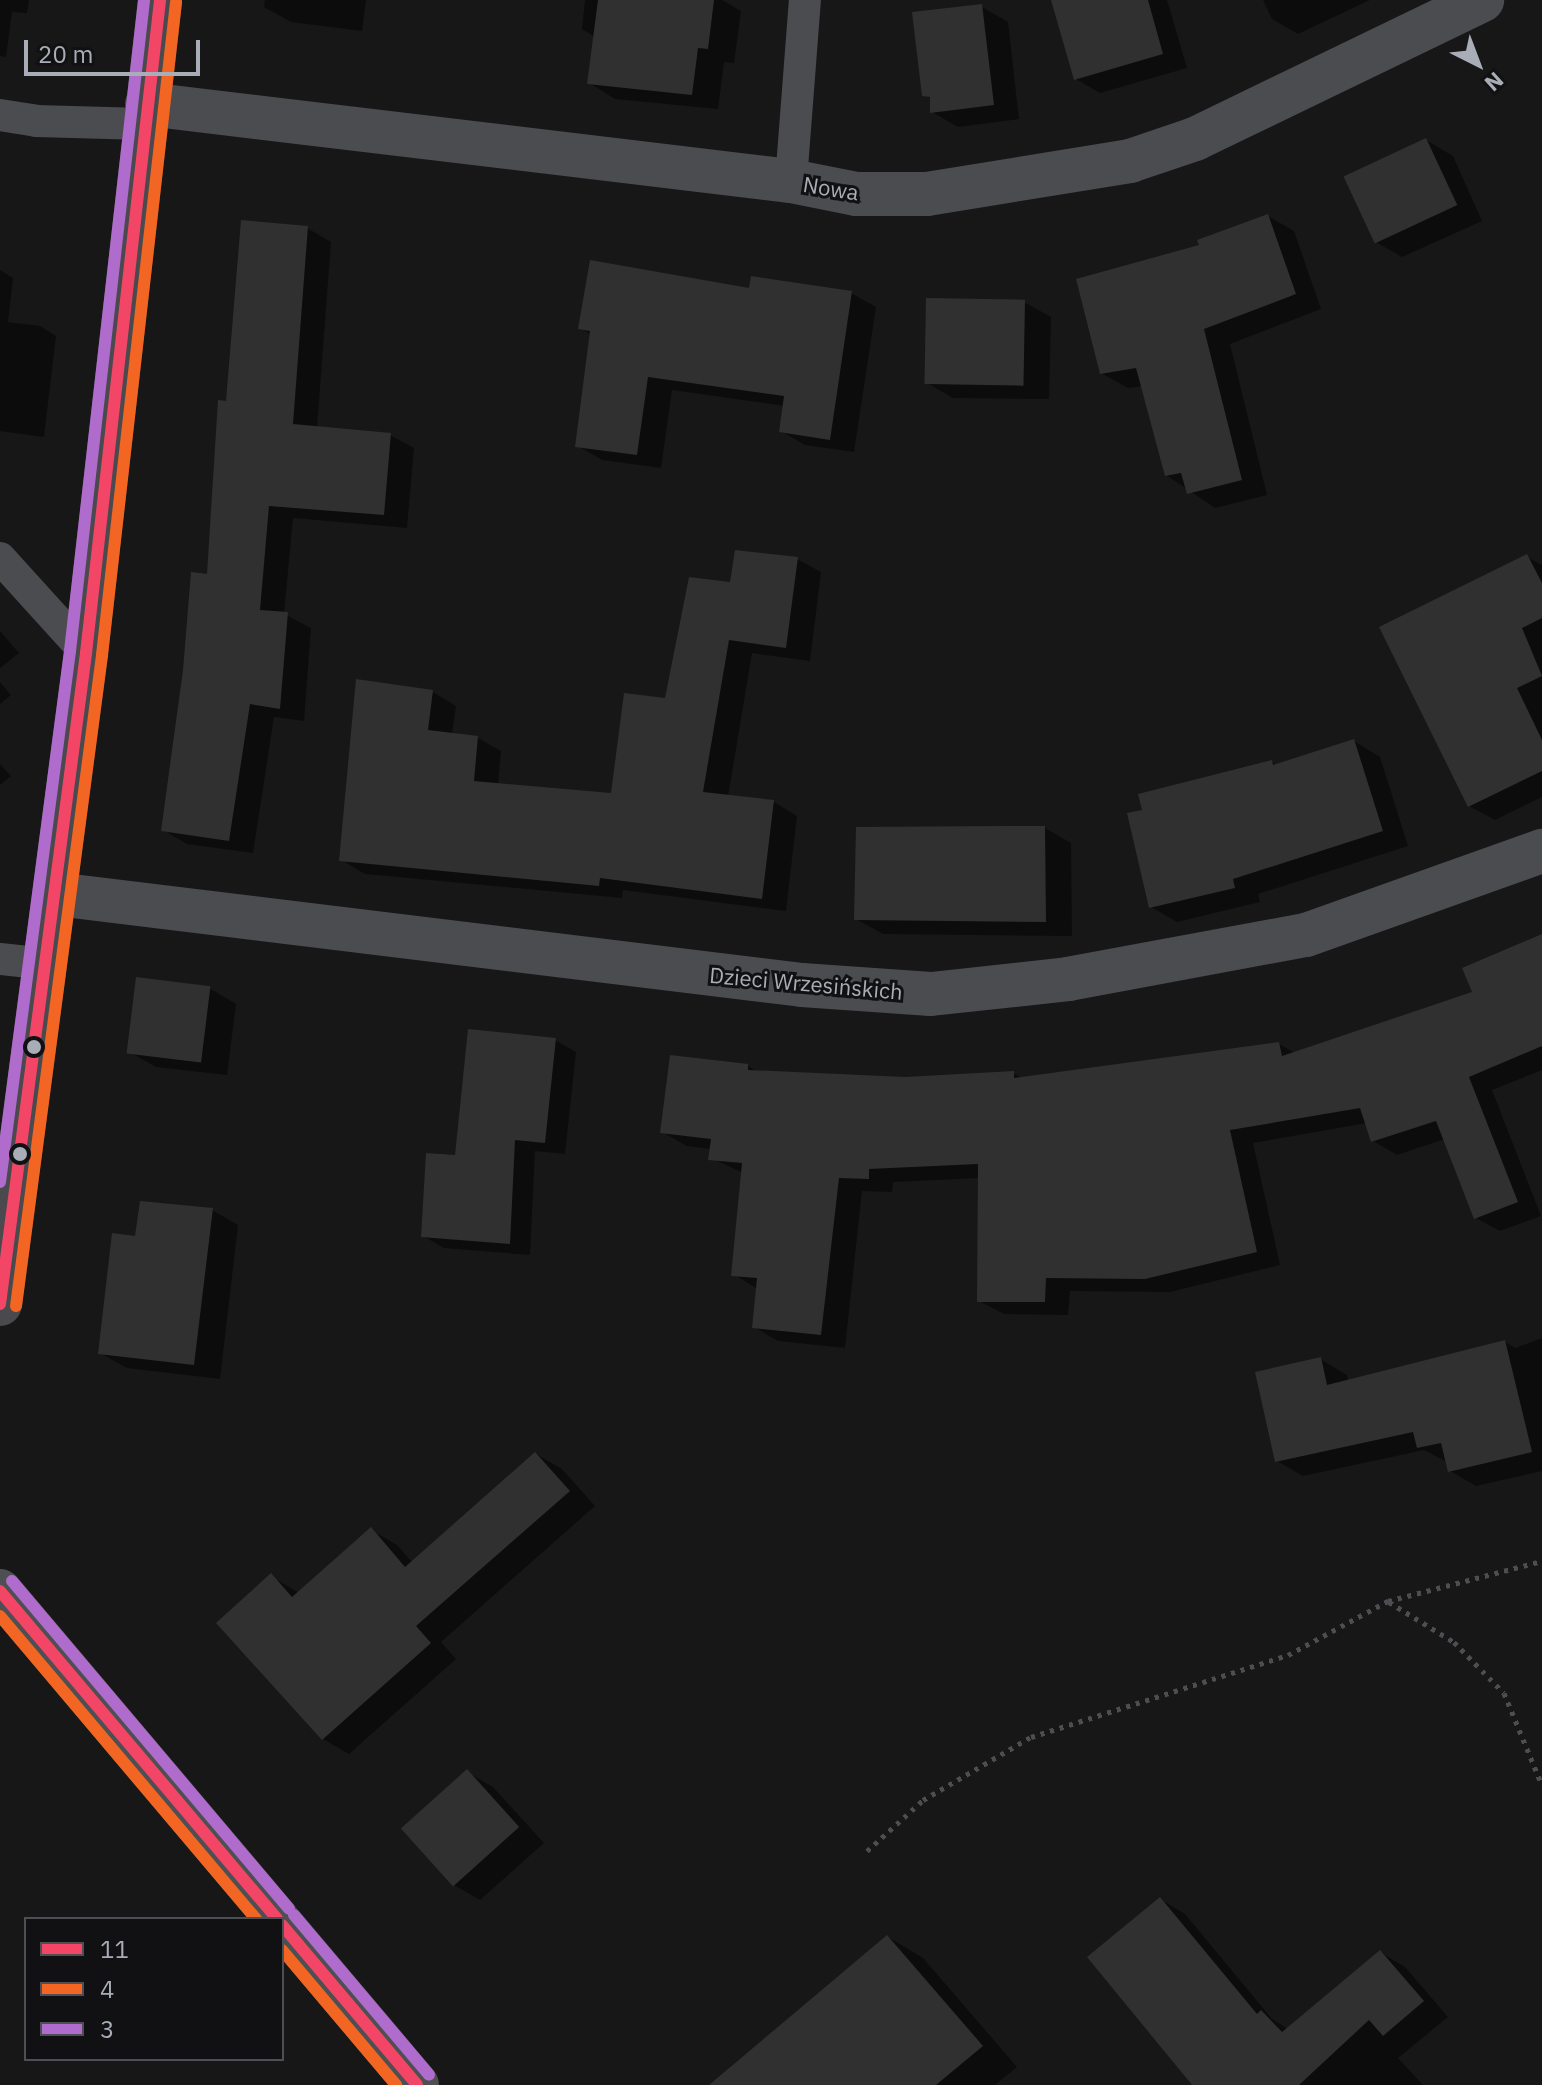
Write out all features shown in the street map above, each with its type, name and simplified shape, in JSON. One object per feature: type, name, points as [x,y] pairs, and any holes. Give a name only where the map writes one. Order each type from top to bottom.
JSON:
[{"type":"main road","points":[[0,1591],[275,1917]]},
{"type":"main road","points":[[284,1927],[417,2085]]},
{"type":"street","points":[[0,1304],[86,653],[160,0]]},
{"type":"street","name":"Nowa","points":[[145,114],[791,181],[856,194],[927,194],[1130,161],[1241,120],[1482,0]]},
{"type":"street","name":"Dzieci Wrzesińskich","points":[[56,894],[802,985],[931,994],[1068,979],[1306,935],[1542,851]]},
{"type":"lane","points":[[791,181],[805,0]]},
{"type":"lane","points":[[0,115],[36,121],[145,114]]},
{"type":"lane","points":[[0,558],[86,653]]},
{"type":"lane","points":[[0,959],[46,964]]},
{"type":"path","points":[[867,1851],[923,1800],[1031,1737],[1288,1655],[1388,1601],[1542,1561]]},
{"type":"path","points":[[1388,1601],[1454,1642],[1504,1693],[1542,1785]]},
{"type":"building","points":[[598,0],[714,0],[708,49],[698,48],[692,95],[587,84]]},
{"type":"building","points":[[1051,0],[1148,0],[1163,54],[1074,80]]},
{"type":"building","points":[[982,4],[994,105],[930,113],[930,97],[922,96],[912,12]]},
{"type":"building","points":[[1426,138],[1457,205],[1375,244],[1344,176]]},
{"type":"building","points":[[1268,214],[1296,294],[1204,329],[1242,480],[1187,494],[1181,473],[1165,476],[1136,368],[1100,374],[1076,279],[1199,245],[1197,240]]},
{"type":"building","points":[[241,220],[308,226],[293,424],[391,433],[384,515],[269,506],[260,610],[288,612],[280,709],[250,704],[229,841],[161,831],[183,670],[191,572],[207,574],[218,400],[226,401]]},
{"type":"building","points":[[590,260],[749,288],[751,276],[852,291],[830,440],[779,432],[784,396],[648,377],[637,455],[575,447],[590,331],[578,329]]},
{"type":"building","points":[[926,298],[1025,300],[1023,386],[924,384]]},
{"type":"building","points":[[735,550],[798,557],[786,648],[729,640],[703,792],[774,800],[762,899],[600,878],[599,886],[339,861],[356,679],[433,690],[428,730],[478,736],[474,781],[611,793],[624,693],[665,698],[689,577],[730,582]]},
{"type":"building","points":[[1527,554],[1542,583],[1542,618],[1522,628],[1542,676],[1517,688],[1542,740],[1542,771],[1468,807],[1379,627]]},
{"type":"building","points":[[1354,739],[1383,831],[1233,879],[1235,888],[1149,908],[1127,813],[1142,810],[1138,794],[1272,760],[1273,765]]},
{"type":"building","points":[[1045,826],[1046,922],[854,920],[856,827]]},
{"type":"building","points":[[1542,934],[1542,1046],[1469,1077],[1518,1202],[1474,1219],[1436,1121],[1371,1142],[1360,1108],[1230,1130],[1257,1252],[1145,1279],[1046,1278],[1045,1302],[977,1302],[978,1164],[869,1169],[869,1179],[839,1178],[821,1335],[752,1328],[757,1278],[731,1276],[742,1163],[708,1160],[711,1139],[660,1133],[670,1055],[748,1064],[748,1070],[905,1077],[1014,1071],[1014,1078],[1279,1042],[1282,1056],[1472,992],[1462,968]]},
{"type":"building","points":[[136,977],[210,986],[201,1063],[127,1053]]},
{"type":"building","points":[[468,1029],[556,1038],[545,1143],[515,1140],[510,1244],[421,1237],[426,1153],[455,1155]]},
{"type":"building","points":[[140,1201],[213,1208],[194,1365],[98,1354],[112,1233],[135,1236]]},
{"type":"building","points":[[1505,1340],[1532,1452],[1448,1472],[1441,1443],[1417,1448],[1413,1432],[1275,1462],[1255,1372],[1321,1357],[1327,1385]]},
{"type":"building","points":[[535,1452],[570,1491],[416,1626],[431,1643],[322,1740],[216,1623],[271,1573],[292,1597],[371,1527],[405,1567]]},
{"type":"building","points":[[467,1769],[519,1827],[453,1887],[401,1829]]},
{"type":"building","points":[[1160,1897],[1257,2014],[1261,2010],[1282,2032],[1380,1950],[1424,2001],[1383,2036],[1369,2020],[1299,2085],[1192,2085],[1087,1957]]},
{"type":"building","points":[[887,1935],[983,2046],[936,2085],[709,2085]]},
{"type":"transit line","name":"3","points":[[0,1182],[70,651],[144,0]]},
{"type":"transit line","name":"11","points":[[0,1304],[86,653],[160,0]]},
{"type":"transit line","name":"4","points":[[16,1306],[102,655],[176,2]]},
{"type":"transit line","name":"3","points":[[12,1581],[289,1909]]},
{"type":"transit line","name":"11","points":[[0,1591],[275,1917]]},
{"type":"transit line","name":"4","points":[[0,1616],[254,1917]]},
{"type":"transit line","name":"3","points":[[294,1915],[429,2075]]},
{"type":"transit line","name":"11","points":[[284,1927],[417,2085]]},
{"type":"transit line","name":"4","points":[[284,1952],[396,2085]]}]
